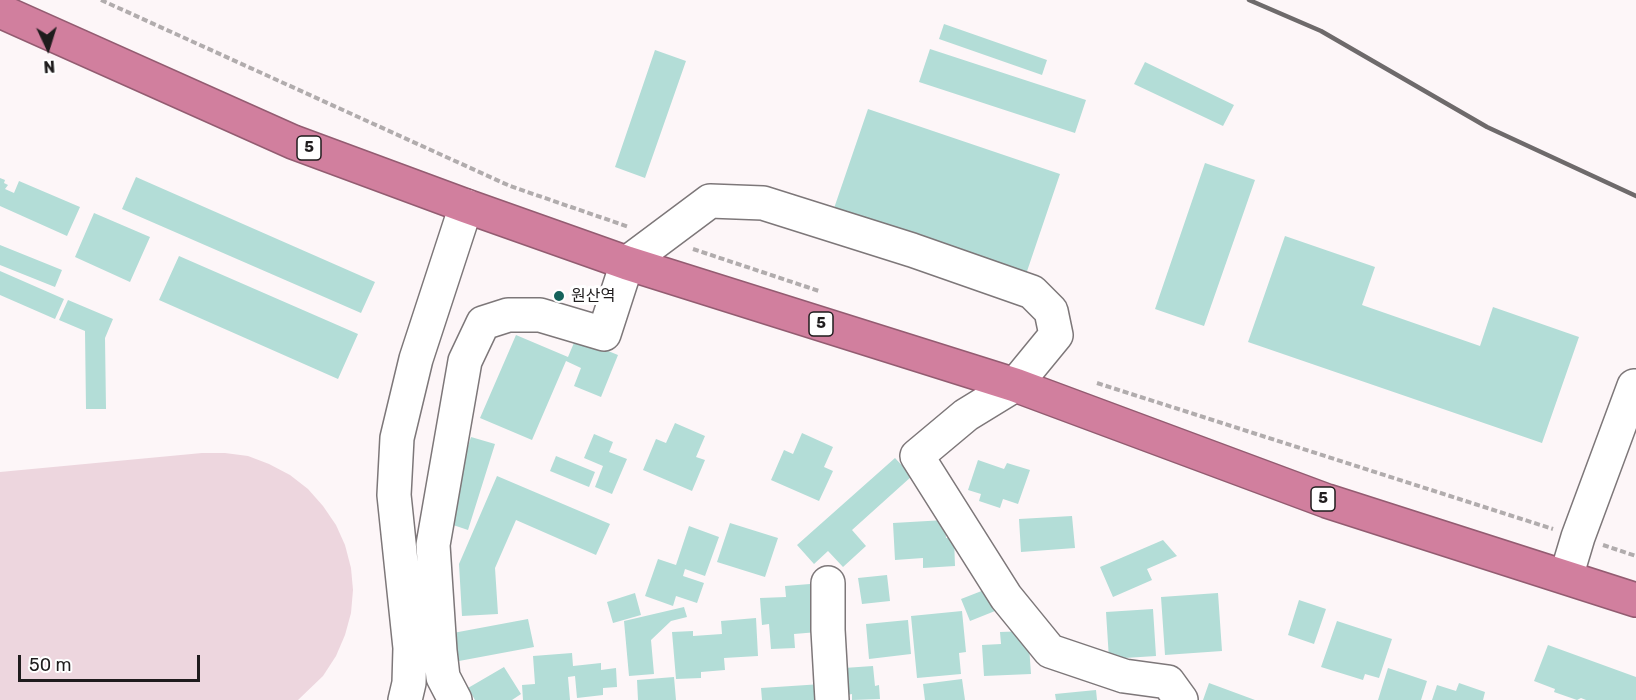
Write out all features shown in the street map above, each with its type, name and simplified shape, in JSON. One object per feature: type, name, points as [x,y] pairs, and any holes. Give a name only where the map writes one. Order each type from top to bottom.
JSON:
[{"type":"highway","name":"5","points":[[0,11],[293,142],[466,206],[627,263],[1016,384],[1328,501],[1636,600]]},
{"type":"street","points":[[455,700],[443,677],[433,545],[465,361],[483,323],[508,315],[540,315],[604,334],[627,263],[710,201],[763,203],[912,250],[1032,292],[1051,311],[1056,335],[1016,384],[966,416],[917,456],[1006,597],[1050,651],[1124,676],[1168,682],[1181,700]]},
{"type":"street","points":[[405,700],[409,683],[410,648],[394,495],[397,438],[416,359],[466,206]]},
{"type":"street","points":[[1566,577],[1578,537],[1634,386]]},
{"type":"street","points":[[828,583],[832,700]]},
{"type":"path","points":[[101,0],[510,186],[830,294]]},
{"type":"path","points":[[1090,380],[1636,556]]},
{"type":"shaded area","points":[[202,453],[248,456],[290,475],[308,489],[336,525],[345,545],[351,568],[353,590],[351,613],[345,635],[336,656],[323,676],[298,700],[0,700],[0,472]]},
{"type":"building","points":[[944,24],[1047,60],[1042,75],[939,39]]},
{"type":"building","points":[[930,49],[1086,100],[1075,133],[919,82]]},
{"type":"building","points":[[655,50],[686,61],[645,178],[615,167]]},
{"type":"building","points":[[1145,62],[1234,105],[1223,126],[1134,84]]},
{"type":"building","points":[[868,109],[1060,174],[1022,286],[830,220]]},
{"type":"building","points":[[1205,163],[1255,180],[1204,326],[1155,309]]},
{"type":"building","points":[[136,177],[375,282],[361,313],[122,209]]},
{"type":"building","points":[[0,178],[8,185],[5,189],[14,193],[19,181],[80,207],[67,236],[0,206]]},
{"type":"building","points":[[94,213],[150,237],[130,282],[75,257]]},
{"type":"building","points":[[1285,236],[1375,267],[1362,305],[1480,346],[1493,307],[1579,337],[1542,443],[1248,342]]},
{"type":"building","points":[[0,245],[62,270],[55,287],[0,265]]},
{"type":"building","points":[[179,256],[358,334],[338,379],[159,300]]},
{"type":"building","points":[[0,271],[64,299],[55,319],[0,295]]},
{"type":"building","points":[[68,300],[113,319],[105,338],[106,409],[86,409],[85,331],[59,320]]},
{"type":"building","points":[[516,335],[568,357],[576,338],[618,355],[601,397],[574,386],[581,368],[566,361],[532,440],[480,418]]},
{"type":"building","points":[[675,423],[705,436],[696,457],[705,460],[692,491],[643,470],[656,439],[666,443]]},
{"type":"building","points":[[802,433],[833,447],[824,467],[833,471],[819,501],[771,480],[784,450],[793,454]]},
{"type":"building","points":[[594,434],[613,442],[609,452],[627,459],[612,494],[595,487],[603,466],[584,458]]},
{"type":"building","points":[[471,437],[495,444],[468,530],[444,522]]},
{"type":"building","points":[[556,456],[595,472],[589,487],[550,471]]},
{"type":"building","points":[[895,458],[912,476],[852,530],[866,546],[843,567],[828,551],[814,564],[797,545]]},
{"type":"building","points":[[978,460],[1004,469],[1007,463],[1030,470],[1018,504],[1003,499],[1000,508],[979,501],[981,494],[968,490]]},
{"type":"building","points":[[497,476],[610,524],[596,555],[516,520],[495,568],[498,614],[462,616],[459,564]]},
{"type":"building","points":[[1072,516],[1075,548],[1021,552],[1019,519]]},
{"type":"building","points":[[945,520],[946,538],[954,538],[955,566],[923,568],[923,558],[895,560],[893,523]]},
{"type":"building","points":[[730,523],[778,538],[765,577],[717,562]]},
{"type":"building","points":[[689,526],[719,537],[705,576],[685,569],[683,576],[704,583],[697,603],[676,596],[673,606],[645,596],[658,559],[676,565]]},
{"type":"building","points":[[1163,540],[1177,556],[1147,569],[1152,580],[1113,597],[1100,567]]},
{"type":"building","points":[[887,575],[890,601],[862,604],[858,578]]},
{"type":"building","points":[[810,584],[818,632],[794,634],[795,648],[771,649],[769,624],[762,625],[760,598],[786,597],[785,586]]},
{"type":"building","points":[[997,585],[1005,607],[970,621],[961,599]]},
{"type":"building","points":[[635,593],[641,615],[613,623],[607,602]]},
{"type":"building","points":[[1218,593],[1222,651],[1165,655],[1161,597]]},
{"type":"building","points":[[1299,600],[1326,609],[1314,644],[1288,635]]},
{"type":"building","points":[[684,607],[687,617],[671,621],[651,640],[654,674],[629,676],[624,621]]},
{"type":"building","points":[[1153,609],[1156,656],[1109,659],[1106,612]]},
{"type":"building","points":[[962,611],[966,652],[959,653],[961,674],[917,678],[911,616]]},
{"type":"building","points":[[756,618],[758,656],[724,658],[725,670],[701,672],[701,678],[676,679],[672,632],[693,631],[693,636],[722,634],[721,621]]},
{"type":"building","points":[[528,619],[534,647],[459,661],[453,633]]},
{"type":"building","points":[[908,620],[911,654],[869,659],[866,624]]},
{"type":"building","points":[[1337,621],[1392,639],[1379,678],[1365,674],[1363,680],[1321,667]]},
{"type":"building","points":[[1028,631],[1031,674],[984,676],[982,645],[1001,644],[1000,632]]},
{"type":"building","points":[[1548,645],[1636,677],[1636,700],[1586,700],[1581,698],[1577,700],[1554,692],[1555,689],[1534,681]]},
{"type":"building","points":[[572,653],[573,666],[601,663],[601,670],[616,668],[617,687],[603,688],[603,695],[577,698],[575,676],[568,677],[570,700],[523,700],[522,685],[535,684],[533,656]]},
{"type":"building","points":[[873,666],[875,686],[879,685],[880,699],[852,700],[852,694],[847,695],[844,668]]},
{"type":"building","points":[[504,667],[521,694],[512,700],[475,700],[468,688]]},
{"type":"building","points":[[1388,668],[1427,681],[1421,700],[1378,700]]},
{"type":"building","points":[[674,677],[676,700],[638,700],[637,680]]},
{"type":"building","points":[[962,679],[965,700],[925,700],[923,684]]},
{"type":"building","points":[[1209,683],[1255,700],[1203,700]]},
{"type":"building","points":[[1459,683],[1485,692],[1483,700],[1432,700],[1437,685],[1456,691]]},
{"type":"building","points":[[822,684],[823,700],[762,700],[761,688]]},
{"type":"building","points":[[1096,690],[1097,700],[1056,700],[1055,694]]},
{"type":"railway","points":[[1249,0],[1321,31],[1487,127],[1636,196]]},
{"type":"place","name":"원산역","points":[[559,296]]}]
